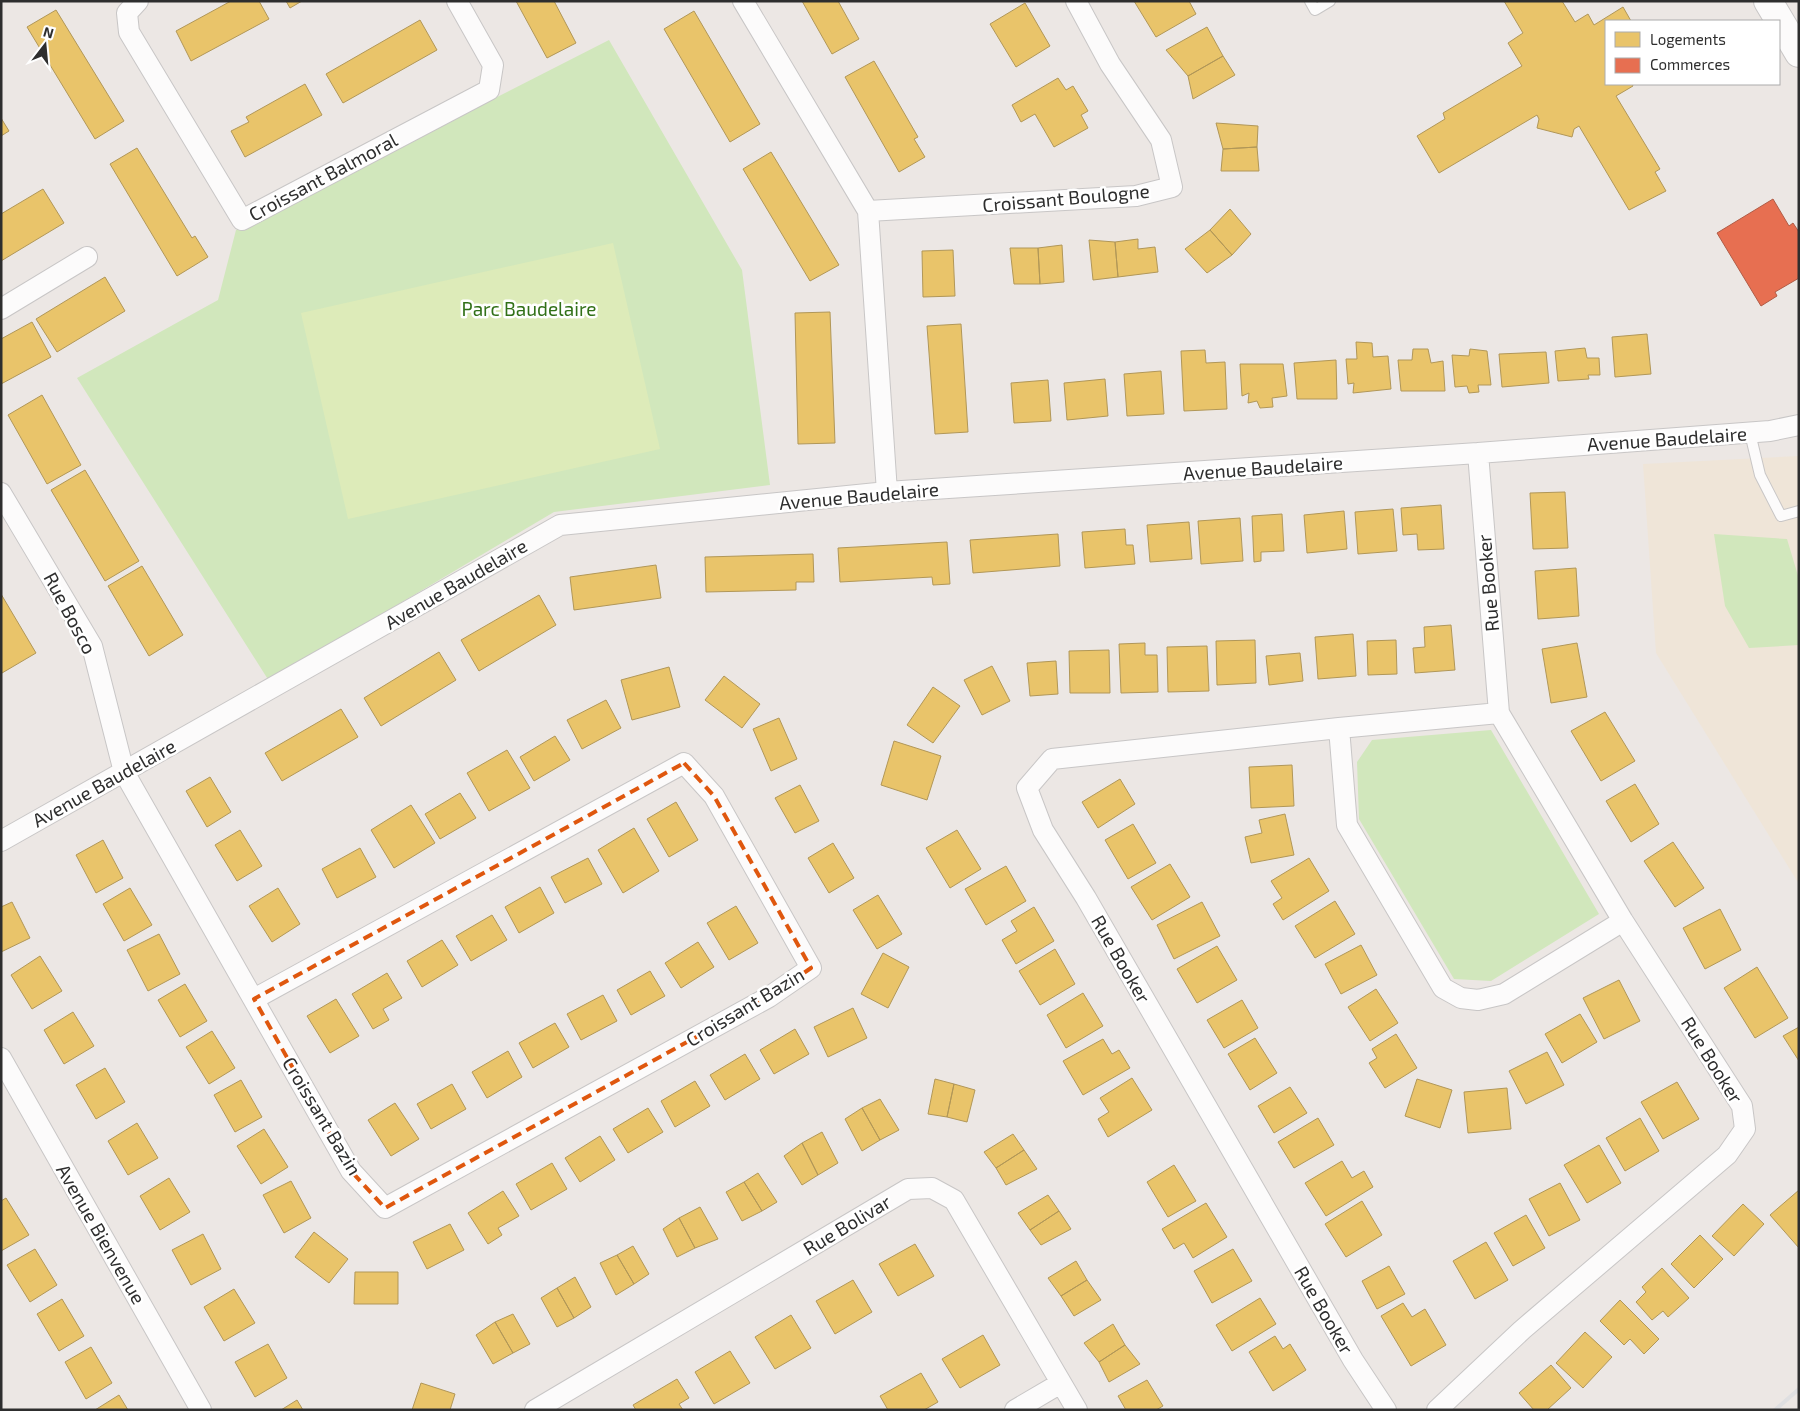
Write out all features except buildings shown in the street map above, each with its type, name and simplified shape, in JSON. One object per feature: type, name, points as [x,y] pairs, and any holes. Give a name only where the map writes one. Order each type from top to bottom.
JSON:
[{"type":"main road","points":[[1768,1],[1779,20]]},
{"type":"main road","points":[[1780,21],[1799,53]]},
{"type":"street","name":"Croissant Balmoral","points":[[138,1],[127,14],[129,32],[242,220],[489,90],[493,65],[457,1]]},
{"type":"street","points":[[743,1],[868,212],[887,492]]},
{"type":"street","name":"Croissant Boulogne","points":[[868,212],[1136,196],[1172,187],[1161,140],[1110,64],[1076,1]]},
{"type":"street","points":[[1,309],[87,257]]},
{"type":"street","name":"Avenue Baudelaire","points":[[1,841],[560,525],[887,492],[1478,454],[1750,433],[1799,425]]},
{"type":"street","name":"Rue Booker","points":[[1437,1410],[1522,1330],[1727,1155],[1745,1128],[1742,1106],[1623,921],[1499,713],[1478,454]]},
{"type":"street","name":"Rue Bosco","points":[[1,493],[92,646],[124,772]]},
{"type":"street","name":"Rue Booker","points":[[1386,1410],[1353,1360],[1091,906],[1043,830],[1027,788],[1052,759],[1499,713]]},
{"type":"street","points":[[1339,728],[1347,825],[1442,988],[1461,998],[1478,1000],[1504,994],[1623,921]]},
{"type":"street","name":"Croissant Bazin","points":[[124,772],[351,1171],[385,1208],[769,997],[812,968],[714,796],[684,763],[254,999]]},
{"type":"street","name":"Avenue Bienvenue","points":[[1,1058],[201,1410]]},
{"type":"street","name":"Rue Bolivar","points":[[535,1410],[908,1189],[932,1188],[954,1200],[1077,1410]]},
{"type":"street","points":[[1015,1410],[1060,1383]]},
{"type":"lane","points":[[1310,1],[1315,10],[1330,1]]},
{"type":"lane","points":[[1750,433],[1760,475],[1781,516],[1799,511]]},
{"type":"highlighted area","points":[[684,763],[714,796],[811,968],[769,997],[385,1208],[351,1171],[254,999]]},
{"type":"shaded area","points":[[1799,456],[1799,884],[1656,653],[1643,464]]},
{"type":"green space","name":"Parc Baudelaire","points":[[609,40],[742,270],[770,485],[554,512],[269,681],[77,378],[218,300],[236,230]]},
{"type":"green space","points":[[613,243],[660,449],[348,519],[301,313]]},
{"type":"green space","points":[[1714,534],[1787,539],[1799,579],[1799,645],[1749,648],[1725,606]]},
{"type":"green space","points":[[1491,730],[1599,914],[1491,981],[1454,979],[1359,819],[1357,762],[1372,740]]},
{"type":"railway","points":[[1775,1410],[1799,1389]]}]
